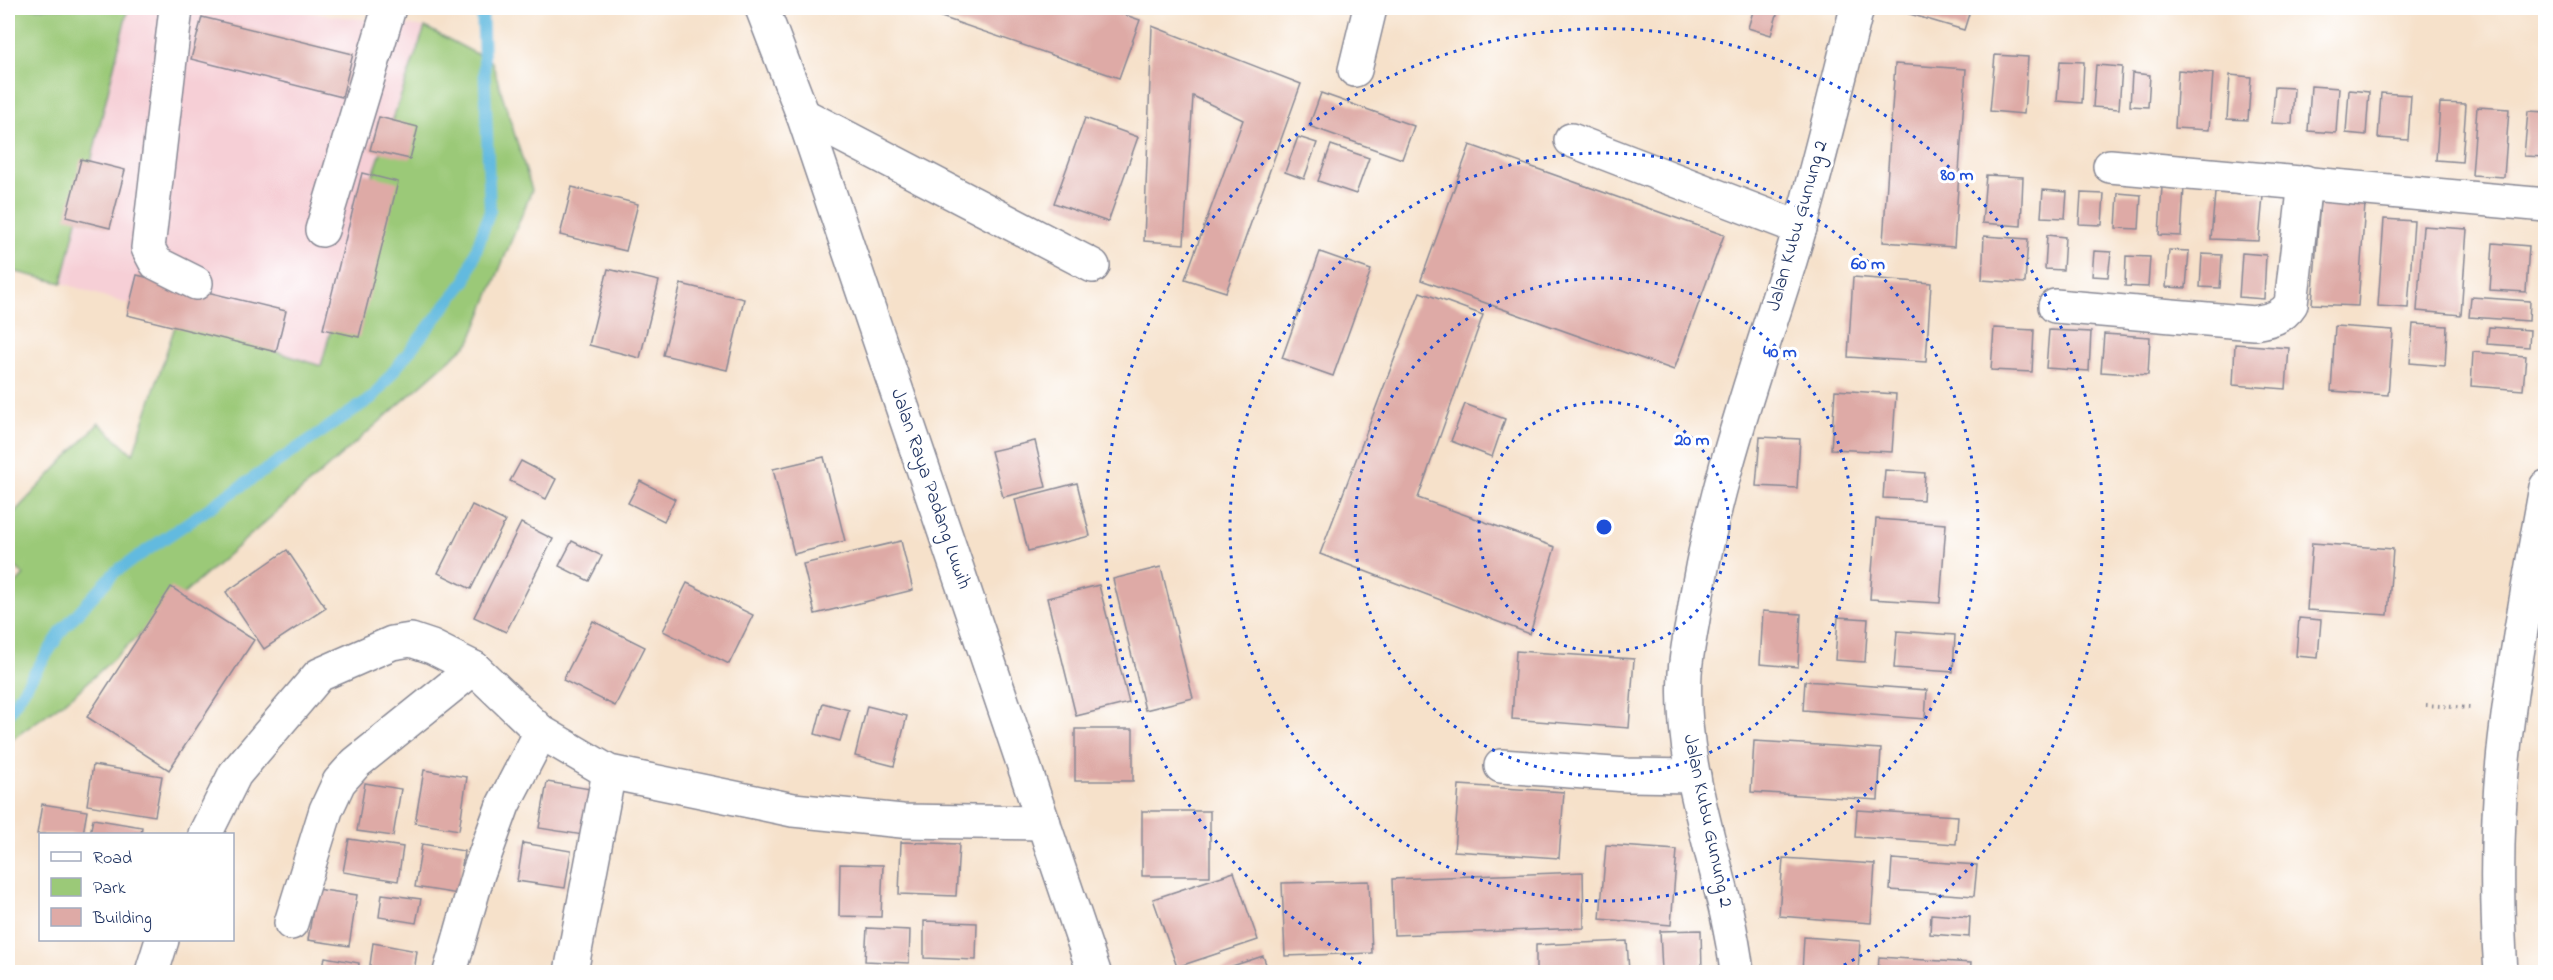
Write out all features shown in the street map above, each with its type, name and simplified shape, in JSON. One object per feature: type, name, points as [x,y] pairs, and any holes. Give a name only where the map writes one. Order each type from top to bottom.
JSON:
[{"type":"street","points":[[176,8],[148,248],[156,263],[195,283]]},
{"type":"street","points":[[322,230],[389,8]]},
{"type":"street","name":"Jalan Raya Padang Luwih","points":[[762,8],[803,115],[1095,972]]},
{"type":"street","points":[[1355,70],[1370,8]]},
{"type":"street","name":"Jalan Kubu Gunung 2","points":[[1737,972],[1732,936],[1688,745],[1685,674],[1700,568],[1728,457],[1800,228],[1857,8]]},
{"type":"street","points":[[803,115],[1093,266]]},
{"type":"street","points":[[1570,140],[1800,228]]},
{"type":"street","points":[[2110,166],[2546,205]]},
{"type":"street","points":[[2055,306],[2254,323],[2272,320],[2285,313],[2291,303],[2305,182]]},
{"type":"street","points":[[2501,972],[2498,923],[2500,810],[2508,710],[2546,487]]},
{"type":"street","points":[[205,833],[235,774],[319,675],[392,643],[411,640],[432,647],[474,668],[541,732],[609,772],[793,810],[902,821],[1044,823]]},
{"type":"street","points":[[291,923],[326,810],[339,782],[356,763],[474,668]]},
{"type":"street","points":[[450,972],[478,874],[503,806],[541,732]]},
{"type":"street","points":[[1501,766],[1628,775],[1694,776]]},
{"type":"street","points":[[571,972],[609,772]]},
{"type":"street","points":[[152,972],[161,941]]},
{"type":"shaded area","points":[[128,8],[271,8],[425,27],[372,178],[321,366],[62,283]]},
{"type":"green space","points":[[8,8],[128,8],[62,283],[8,270]]},
{"type":"green space","points":[[425,27],[492,62],[532,190],[470,342],[197,582],[75,694],[8,742],[8,592],[24,575],[8,560],[8,519],[99,423],[133,454],[177,320],[321,366],[372,178]]},
{"type":"building","points":[[915,8],[1105,8],[1140,20],[1119,78]]},
{"type":"building","points":[[1754,8],[1779,8],[1771,35],[1748,28]]},
{"type":"building","points":[[1904,8],[1946,8],[1969,14],[1964,30],[1903,12]]},
{"type":"building","points":[[202,17],[353,54],[342,97],[191,59]]},
{"type":"building","points":[[1152,26],[1301,84],[1226,292],[1185,279],[1243,120],[1193,96],[1184,244],[1144,241]]},
{"type":"building","points":[[1995,55],[2028,57],[2024,114],[1990,111]]},
{"type":"building","points":[[2060,61],[2084,62],[2082,103],[2057,101]]},
{"type":"building","points":[[1895,64],[1966,69],[1954,247],[1883,242]]},
{"type":"building","points":[[2096,65],[2122,67],[2119,109],[2093,107]]},
{"type":"building","points":[[2178,70],[2213,73],[2209,130],[2175,128]]},
{"type":"building","points":[[2132,73],[2150,75],[2148,107],[2130,106]]},
{"type":"building","points":[[2230,75],[2251,77],[2248,120],[2227,119]]},
{"type":"building","points":[[2311,86],[2339,88],[2336,133],[2308,131]]},
{"type":"building","points":[[2275,87],[2294,88],[2292,124],[2272,123]]},
{"type":"building","points":[[2349,90],[2369,92],[2366,135],[2346,133]]},
{"type":"building","points":[[1321,93],[1414,126],[1402,159],[1309,126]]},
{"type":"building","points":[[2381,93],[2411,95],[2408,140],[2378,138]]},
{"type":"building","points":[[2440,103],[2466,104],[2462,162],[2436,160]]},
{"type":"building","points":[[2477,107],[2509,109],[2504,177],[2472,175]]},
{"type":"building","points":[[2528,111],[2546,112],[2546,157],[2524,156]]},
{"type":"building","points":[[379,117],[418,127],[410,159],[370,150]]},
{"type":"building","points":[[1085,118],[1138,137],[1108,222],[1054,203]]},
{"type":"building","points":[[1298,137],[1317,143],[1304,179],[1285,172]]},
{"type":"building","points":[[1331,145],[1369,158],[1356,194],[1318,181]]},
{"type":"building","points":[[1470,145],[1724,235],[1674,370],[1421,280]]},
{"type":"building","points":[[81,159],[125,170],[110,228],[66,217]]},
{"type":"building","points":[[362,173],[398,182],[359,337],[323,329]]},
{"type":"building","points":[[1986,175],[2023,177],[2021,226],[1982,223]]},
{"type":"building","points":[[2162,186],[2184,187],[2181,236],[2159,235]]},
{"type":"building","points":[[572,187],[638,204],[626,251],[560,235]]},
{"type":"building","points":[[2043,190],[2067,192],[2065,218],[2041,217]]},
{"type":"building","points":[[2081,193],[2104,194],[2102,225],[2079,224]]},
{"type":"building","points":[[2118,193],[2141,195],[2139,229],[2116,228]]},
{"type":"building","points":[[2215,193],[2263,196],[2259,241],[2211,239]]},
{"type":"building","points":[[2320,201],[2365,204],[2358,306],[2312,304]]},
{"type":"building","points":[[2384,219],[2414,221],[2408,308],[2378,306]]},
{"type":"building","points":[[2423,226],[2467,229],[2461,315],[2417,311]]},
{"type":"building","points":[[2047,235],[2065,237],[2063,270],[2045,269]]},
{"type":"building","points":[[1984,236],[2028,239],[2025,283],[1982,280]]},
{"type":"building","points":[[2493,243],[2529,246],[2526,292],[2490,290]]},
{"type":"building","points":[[2169,250],[2189,251],[2186,288],[2166,287]]},
{"type":"building","points":[[2094,251],[2111,252],[2108,277],[2092,276]]},
{"type":"building","points":[[1320,252],[1371,270],[1333,376],[1282,358]]},
{"type":"building","points":[[2242,253],[2266,255],[2264,299],[2239,297]]},
{"type":"building","points":[[2202,254],[2222,255],[2220,288],[2200,287]]},
{"type":"building","points":[[2126,256],[2150,257],[2148,287],[2125,286]]},
{"type":"building","points":[[608,269],[659,281],[640,358],[589,345]]},
{"type":"building","points":[[137,275],[286,311],[276,352],[127,315]]},
{"type":"building","points":[[1853,277],[1931,283],[1926,362],[1848,357]]},
{"type":"building","points":[[681,284],[744,299],[727,370],[663,355]]},
{"type":"building","points":[[1420,292],[1483,315],[1418,498],[1555,547],[1530,634],[1320,554]]},
{"type":"building","points":[[2471,297],[2530,301],[2529,321],[2469,317]]},
{"type":"building","points":[[2413,324],[2447,326],[2445,366],[2410,363]]},
{"type":"building","points":[[2335,326],[2393,330],[2388,395],[2331,391]]},
{"type":"building","points":[[2489,327],[2530,330],[2529,347],[2487,344]]},
{"type":"building","points":[[1994,328],[2034,330],[2032,372],[1991,370]]},
{"type":"building","points":[[2049,330],[2091,332],[2089,371],[2046,368]]},
{"type":"building","points":[[2104,334],[2150,337],[2148,375],[2101,372]]},
{"type":"building","points":[[2235,344],[2289,348],[2286,389],[2233,385]]},
{"type":"building","points":[[2473,352],[2526,356],[2523,390],[2471,386]]},
{"type":"building","points":[[1835,390],[1896,394],[1892,452],[1831,449]]},
{"type":"building","points":[[1465,404],[1505,419],[1492,457],[1451,441]]},
{"type":"building","points":[[1760,437],[1800,439],[1797,488],[1756,486]]},
{"type":"building","points":[[1035,441],[1046,487],[1003,497],[991,451]]},
{"type":"building","points":[[824,457],[845,541],[794,554],[773,469]]},
{"type":"building","points":[[521,461],[556,479],[546,499],[510,481]]},
{"type":"building","points":[[1885,470],[1925,473],[1923,500],[1883,498]]},
{"type":"building","points":[[640,481],[675,499],[664,521],[628,503]]},
{"type":"building","points":[[1077,483],[1090,536],[1028,551],[1015,499]]},
{"type":"building","points":[[472,505],[505,521],[471,589],[438,573]]},
{"type":"building","points":[[1876,519],[1946,524],[1940,603],[1870,599]]},
{"type":"building","points":[[521,523],[553,539],[506,632],[474,617]]},
{"type":"building","points":[[572,541],[602,556],[589,581],[559,566]]},
{"type":"building","points":[[901,541],[913,590],[815,614],[803,564]]},
{"type":"building","points":[[2312,543],[2393,549],[2388,615],[2307,610]]},
{"type":"building","points":[[287,550],[326,608],[264,649],[226,592]]},
{"type":"building","points":[[1161,567],[1193,698],[1145,710],[1113,579]]},
{"type":"building","points":[[687,583],[753,615],[729,664],[663,631]]},
{"type":"building","points":[[1099,585],[1129,703],[1076,716],[1047,598]]},
{"type":"building","points":[[171,587],[254,640],[169,770],[87,717]]},
{"type":"building","points":[[1763,611],[1801,614],[1798,667],[1760,664]]},
{"type":"building","points":[[1838,617],[1868,619],[1865,662],[1835,660]]},
{"type":"building","points":[[2299,618],[2321,620],[2318,658],[2296,656]]},
{"type":"building","points":[[593,621],[645,647],[615,706],[563,680]]},
{"type":"building","points":[[1897,631],[1955,635],[1953,672],[1894,668]]},
{"type":"building","points":[[1516,651],[1634,659],[1629,728],[1512,719]]},
{"type":"building","points":[[1805,681],[1927,690],[1925,719],[1803,710]]},
{"type":"building","points":[[823,703],[849,710],[840,741],[815,734]]},
{"type":"building","points":[[867,706],[907,716],[894,766],[855,756]]},
{"type":"building","points":[[1075,729],[1133,729],[1133,781],[1075,781]]},
{"type":"building","points":[[1754,741],[1881,749],[1878,800],[1751,792]]},
{"type":"building","points":[[93,765],[162,776],[155,816],[87,805]]},
{"type":"building","points":[[424,770],[467,777],[459,830],[415,823]]},
{"type":"building","points":[[547,782],[597,790],[589,836],[539,828]]},
{"type":"building","points":[[365,783],[401,789],[393,836],[357,831]]},
{"type":"building","points":[[1459,785],[1564,792],[1559,858],[1454,851]]},
{"type":"building","points":[[42,804],[87,811],[83,833],[37,834]]},
{"type":"building","points":[[1857,810],[1958,816],[1956,844],[1855,837]]},
{"type":"building","points":[[1142,811],[1210,811],[1210,876],[1142,876]]},
{"type":"building","points":[[93,819],[142,827],[141,833],[90,833]]},
{"type":"building","points":[[349,839],[403,847],[398,881],[343,872]]},
{"type":"building","points":[[901,842],[959,844],[956,896],[899,894]]},
{"type":"building","points":[[523,843],[571,851],[565,888],[517,881]]},
{"type":"building","points":[[422,844],[464,851],[458,894],[415,887]]},
{"type":"building","points":[[1606,845],[1677,850],[1671,925],[1600,919]]},
{"type":"building","points":[[1783,858],[1875,864],[1871,923],[1779,916]]},
{"type":"building","points":[[1892,859],[1977,865],[1974,896],[1890,890]]},
{"type":"building","points":[[840,864],[883,865],[881,917],[839,916]]},
{"type":"building","points":[[1234,872],[1258,940],[1177,967],[1153,899]]},
{"type":"building","points":[[1583,872],[1584,928],[1394,935],[1392,879]]},
{"type":"building","points":[[1369,881],[1372,953],[1285,956],[1282,883]]},
{"type":"building","points":[[316,889],[357,895],[349,946],[308,940]]},
{"type":"building","points":[[382,894],[421,899],[416,923],[379,917]]},
{"type":"building","points":[[1931,914],[1970,917],[1969,937],[1930,934]]},
{"type":"building","points":[[924,921],[977,923],[976,960],[924,958]]},
{"type":"building","points":[[867,928],[910,930],[909,963],[865,961]]},
{"type":"building","points":[[1701,930],[1702,972],[1662,972],[1660,931]]},
{"type":"building","points":[[1804,937],[1860,941],[1858,972],[1802,972]]},
{"type":"building","points":[[1627,941],[1629,972],[1536,972],[1536,945]]},
{"type":"building","points":[[373,943],[417,951],[414,972],[369,972]]},
{"type":"building","points":[[1263,956],[1269,972],[1214,972]]},
{"type":"building","points":[[325,957],[359,963],[358,972],[322,972]]},
{"type":"building","points":[[1879,957],[1971,963],[1970,972],[1878,972]]},
{"type":"waterway","points":[[8,714],[63,629],[115,572],[373,397],[466,280],[490,210],[482,8]]}]
